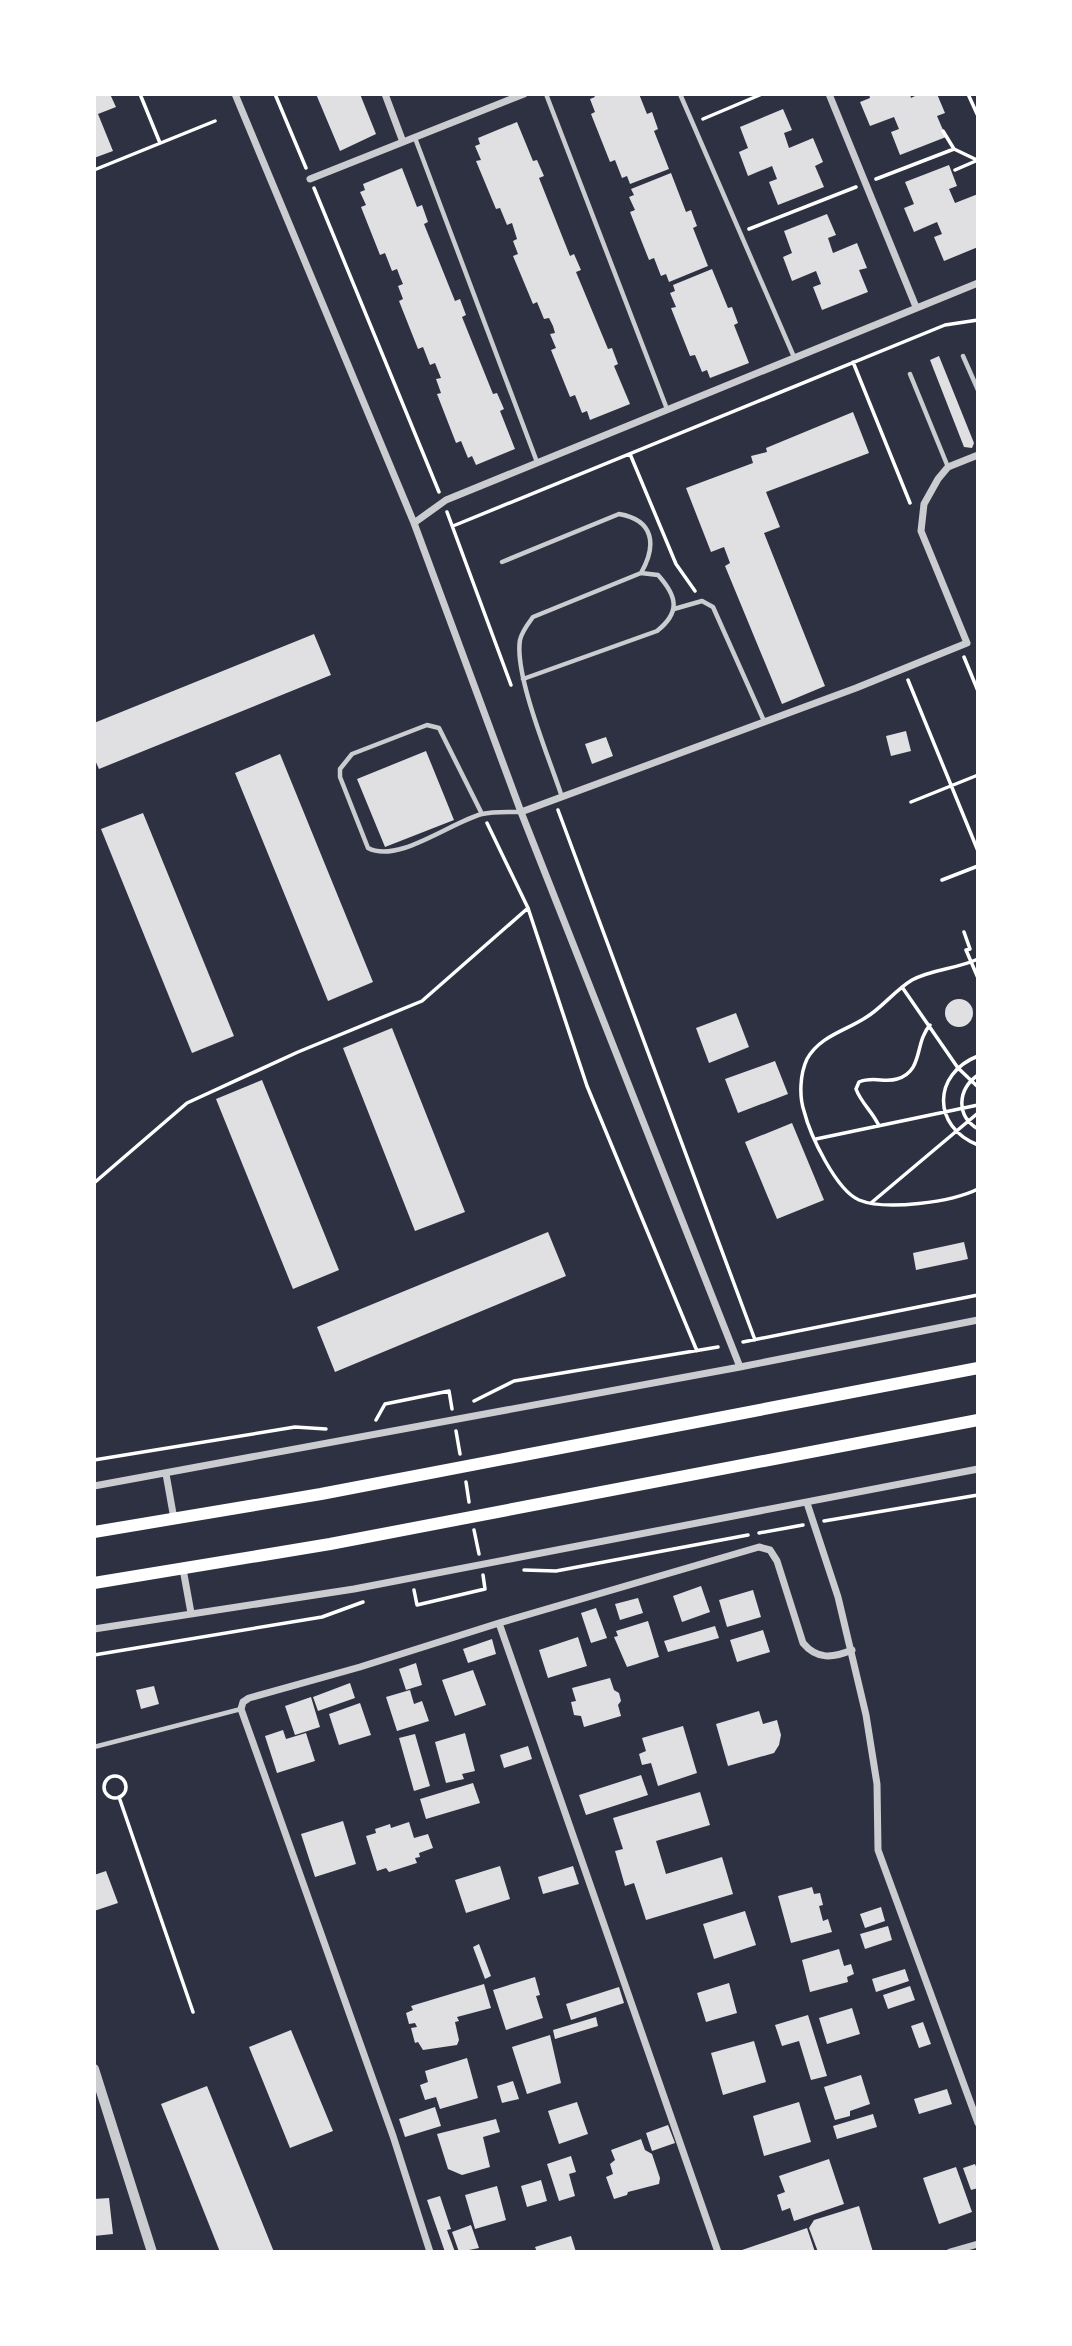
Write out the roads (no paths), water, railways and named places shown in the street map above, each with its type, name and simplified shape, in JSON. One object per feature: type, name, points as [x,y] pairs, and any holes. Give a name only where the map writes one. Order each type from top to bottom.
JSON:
[{"type":"main road","points":[[94,1532],[321,1494],[978,1368]]},
{"type":"main road","points":[[94,1583],[358,1539],[978,1420]]},
{"type":"street","points":[[235,94],[414,523],[521,812],[740,1367]]},
{"type":"street","points":[[385,94],[403,142]]},
{"type":"street","points":[[310,179],[524,94]]},
{"type":"street","points":[[829,94],[916,307]]},
{"type":"street","points":[[414,523],[443,503],[978,283]]},
{"type":"street","points":[[521,812],[967,643],[921,531],[924,504],[938,479],[948,467],[978,455]]},
{"type":"street","points":[[94,1486],[740,1367],[978,1320]]},
{"type":"street","points":[[94,1629],[355,1589],[978,1469]]},
{"type":"street","points":[[166,1474],[174,1519]]},
{"type":"street","points":[[807,1503],[838,1597],[852,1650],[875,1767],[878,1850],[978,2123]]},
{"type":"street","points":[[430,2252],[393,2136],[241,1709],[243,1702],[249,1698],[759,1547],[770,1550],[776,1561],[803,1643],[810,1651],[820,1656],[836,1656],[852,1650]]},
{"type":"street","points":[[183,1569],[191,1613]]},
{"type":"street","points":[[499,1623],[718,2252]]},
{"type":"street","points":[[94,2069],[152,2252]]},
{"type":"street","points":[[950,2252],[978,2244]]},
{"type":"lane","points":[[546,94],[667,410]]},
{"type":"lane","points":[[680,94],[794,358]]},
{"type":"lane","points":[[415,138],[537,463]]},
{"type":"lane","points":[[963,356],[978,390]]},
{"type":"lane","points":[[910,374],[948,467]]},
{"type":"lane","points":[[502,562],[619,514],[635,517],[648,531],[652,547],[641,573]]},
{"type":"lane","points":[[523,679],[657,631],[669,621],[674,609],[668,586],[658,575],[641,573],[533,617],[525,628],[520,642],[523,679],[558,798]]},
{"type":"lane","points":[[674,609],[702,601],[713,607],[764,722]]},
{"type":"lane","points":[[482,814],[439,728],[434,726],[427,725],[352,754],[340,769],[369,848],[377,853],[394,852],[482,814],[521,812]]},
{"type":"lane","points":[[94,1747],[241,1709]]}]
